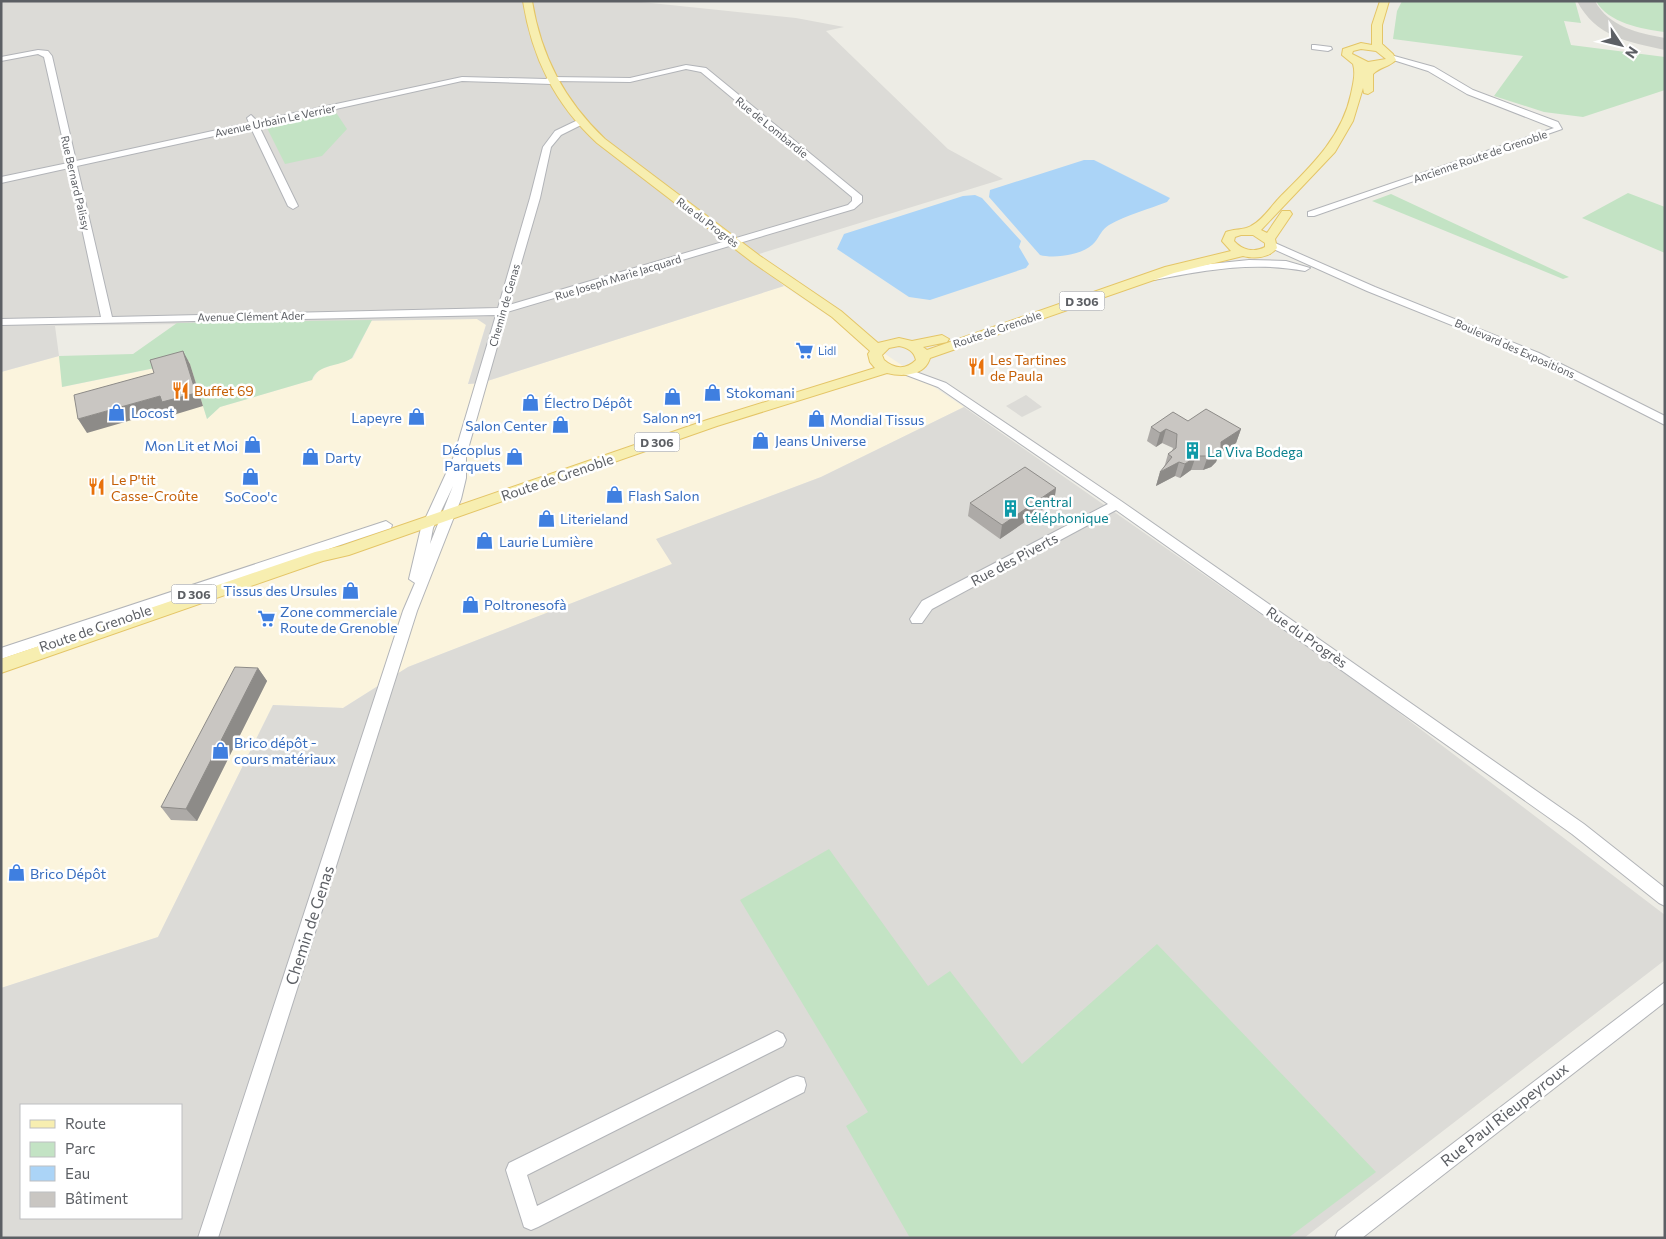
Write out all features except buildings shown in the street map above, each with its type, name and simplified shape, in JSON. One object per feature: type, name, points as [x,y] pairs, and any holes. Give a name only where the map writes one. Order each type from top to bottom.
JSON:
[{"type":"main road","name":"Rue du Progrès","points":[[528,1],[529,15],[550,79],[580,122],[734,242],[870,341],[876,354],[877,362],[886,369]]},
{"type":"main road","points":[[1361,46],[1368,37],[1372,11],[1377,1]]},
{"type":"main road","points":[[1229,244],[1244,252],[1268,246],[1291,206],[1331,165],[1349,142],[1364,110],[1368,92],[1368,73],[1376,65],[1389,59],[1376,44],[1385,1]]},
{"type":"main road","points":[[1376,65],[1356,62],[1349,58],[1346,51],[1361,46],[1379,49]]},
{"type":"main road","points":[[1268,246],[1251,231],[1270,218],[1281,203],[1324,160],[1338,140],[1355,102],[1360,72],[1356,62]]},
{"type":"main road","name":"Route de Grenoble","points":[[1,666],[321,556],[344,551],[442,512],[859,366],[892,343],[912,345],[930,343],[1154,268],[1211,254],[1229,244],[1230,235],[1239,231],[1251,231]]},
{"type":"main road","name":"Route de Grenoble","points":[[905,371],[922,359],[1170,270],[1244,252]]},
{"type":"main road","name":"Rue du Progrès","points":[[850,325],[892,343]]},
{"type":"main road","points":[[912,345],[918,348],[922,359]]},
{"type":"main road","points":[[886,369],[905,371]]},
{"type":"main road","name":"Route de Grenoble","points":[[1,660],[338,545],[386,525],[442,512],[832,384],[886,369]]},
{"type":"street","points":[[1315,47],[1328,49]]},
{"type":"street","name":"Rue Bernard Palissy","points":[[1,59],[42,52],[48,56],[107,318]]},
{"type":"street","name":"Ancienne Route de Grenoble","points":[[1310,214],[1558,129],[1558,126],[1555,124],[1470,92],[1418,64],[1389,59]]},
{"type":"street","name":"Rue de Lombardie","points":[[550,79],[630,80],[686,67],[696,67],[709,75],[857,196],[857,202],[851,207],[734,242]]},
{"type":"street","name":"Avenue Urbain Le Verrier","points":[[1,171],[71,160],[462,79],[550,79]]},
{"type":"street","points":[[253,121],[293,206]]},
{"type":"street","name":"Chemin de Genas","points":[[208,1238],[460,456],[547,154],[557,140],[571,134],[580,122]]},
{"type":"street","name":"Avenue Urbain Le Verrier","points":[[1,180],[71,160]]},
{"type":"street","name":"Rue Joseph Marie Jacquard","points":[[502,311],[734,242]]},
{"type":"street","name":"Boulevard des Expositions","points":[[1268,246],[1535,355],[1665,421]]},
{"type":"street","name":"Boulevard des Expositions","points":[[1150,278],[1249,262],[1275,262],[1291,264],[1361,285]]},
{"type":"street","name":"Avenue Clément Ader","points":[[1,322],[107,318],[502,311]]},
{"type":"street","name":"Rue du Progrès","points":[[922,359],[942,385]]},
{"type":"street","name":"Rue du Progrès","points":[[905,371],[942,385],[1117,504],[1578,829],[1665,898]]},
{"type":"street","name":"Chemin de Genas","points":[[410,612],[442,512],[460,484],[462,468],[460,456]]},
{"type":"street","name":"Rue des Piverts","points":[[917,619],[927,605],[1117,504]]},
{"type":"street","name":"Route de Grenoble","points":[[1,654],[386,525]]},
{"type":"street","name":"Route de Grenoble","points":[[1,672],[331,558],[344,551]]},
{"type":"street","name":"Rue Paul Rieupeyroux","points":[[1345,1238],[1665,991]]},
{"type":"street","points":[[777,1040],[516,1170],[531,1220],[798,1084]]},
{"type":"shaded area","points":[[1,1],[632,1],[796,18],[844,27],[826,31],[948,149],[1003,179],[749,257],[784,286],[481,383],[468,384],[486,325],[477,319],[55,326],[59,356],[1,372]]},
{"type":"shaded area","name":"Zone commerciale Route de Grenoble","points":[[784,286],[964,407],[821,477],[657,539],[672,564],[408,667],[343,708],[273,705],[158,937],[1,988],[1,372],[59,356],[63,387],[190,361],[207,419],[220,407],[312,380],[319,370],[353,358],[372,320],[477,319],[486,324],[468,384],[481,383]]},
{"type":"shaded area","points":[[1026,395],[1042,407],[1022,417],[1006,406]]},
{"type":"shaded area","points":[[964,407],[1369,690],[1665,915],[1665,960],[1304,1238],[1,1238],[1,988],[158,937],[273,705],[343,708],[408,667],[672,564],[656,539],[821,477]]},
{"type":"green space","points":[[1402,1],[1575,1],[1581,23],[1564,21],[1571,45],[1665,57],[1665,90],[1583,117],[1544,112],[1494,96],[1523,56],[1393,39],[1397,11]]},
{"type":"green space","points":[[1596,1],[1665,1],[1665,32],[1636,27],[1617,20],[1601,9]]},
{"type":"green space","points":[[335,111],[347,129],[322,156],[285,164],[266,126]]},
{"type":"green space","points":[[1628,193],[1665,207],[1665,253],[1582,218]]},
{"type":"green space","points":[[1391,194],[1569,277],[1563,279],[1372,201]]},
{"type":"green space","points":[[372,320],[352,358],[347,361],[324,368],[312,380],[220,407],[207,419],[189,361],[62,387],[59,356],[133,354],[177,323]]},
{"type":"green space","points":[[829,849],[928,986],[950,971],[1022,1064],[1157,944],[1376,1172],[1288,1238],[910,1238],[846,1126],[868,1112],[740,900]]},
{"type":"water","points":[[1084,160],[1094,160],[1170,198],[1167,202],[1130,215],[1109,225],[1102,231],[1095,242],[1084,250],[1061,256],[1040,255],[989,197],[990,190]]},
{"type":"water","points":[[975,195],[982,198],[1021,241],[1019,247],[1029,264],[1026,268],[930,300],[909,297],[837,249],[844,234],[963,196]]},
{"type":"taxiway","points":[[1586,1],[1599,20],[1609,27],[1630,36],[1665,44]]},
{"type":"place","name":"Lidl","points":[[804,350]]},
{"type":"place","name":"Les Tartines de Paula","points":[[976,367]]},
{"type":"place","name":"Buffet 69","points":[[180,390]]},
{"type":"place","name":"Stokomani","points":[[712,392]]},
{"type":"place","name":"Salon n°1","points":[[672,397]]},
{"type":"place","name":"Électro Dépôt","points":[[530,402]]},
{"type":"place","name":"Locost","points":[[117,412]]},
{"type":"place","name":"Lapeyre","points":[[416,417]]},
{"type":"place","name":"Mondial Tissus","points":[[816,419]]},
{"type":"place","name":"Salon Center","points":[[561,425]]},
{"type":"place","name":"Jeans Universe","points":[[761,440]]},
{"type":"place","name":"Mon Lit et Moi","points":[[252,445]]},
{"type":"place","name":"La Viva Bodega","points":[[1193,451]]},
{"type":"place","name":"Darty","points":[[311,457]]},
{"type":"place","name":"Décoplus Parquets","points":[[515,457]]},
{"type":"place","name":"SoCoo'c","points":[[251,476]]},
{"type":"place","name":"Le P'tit Casse-Croûte","points":[[97,487]]},
{"type":"place","name":"Flash Salon","points":[[614,495]]},
{"type":"place","name":"Central téléphonique","points":[[1011,509]]},
{"type":"place","name":"Literieland","points":[[546,518]]},
{"type":"place","name":"Laurie Lumière","points":[[485,541]]},
{"type":"place","name":"Tissus des Ursules","points":[[351,590]]},
{"type":"place","name":"Poltronesofà","points":[[470,604]]},
{"type":"place","name":"Zone commerciale Route de Grenoble","points":[[266,619]]},
{"type":"place","name":"Brico dépôt - cours matériaux","points":[[220,750]]},
{"type":"place","name":"Brico Dépôt","points":[[16,873]]}]
